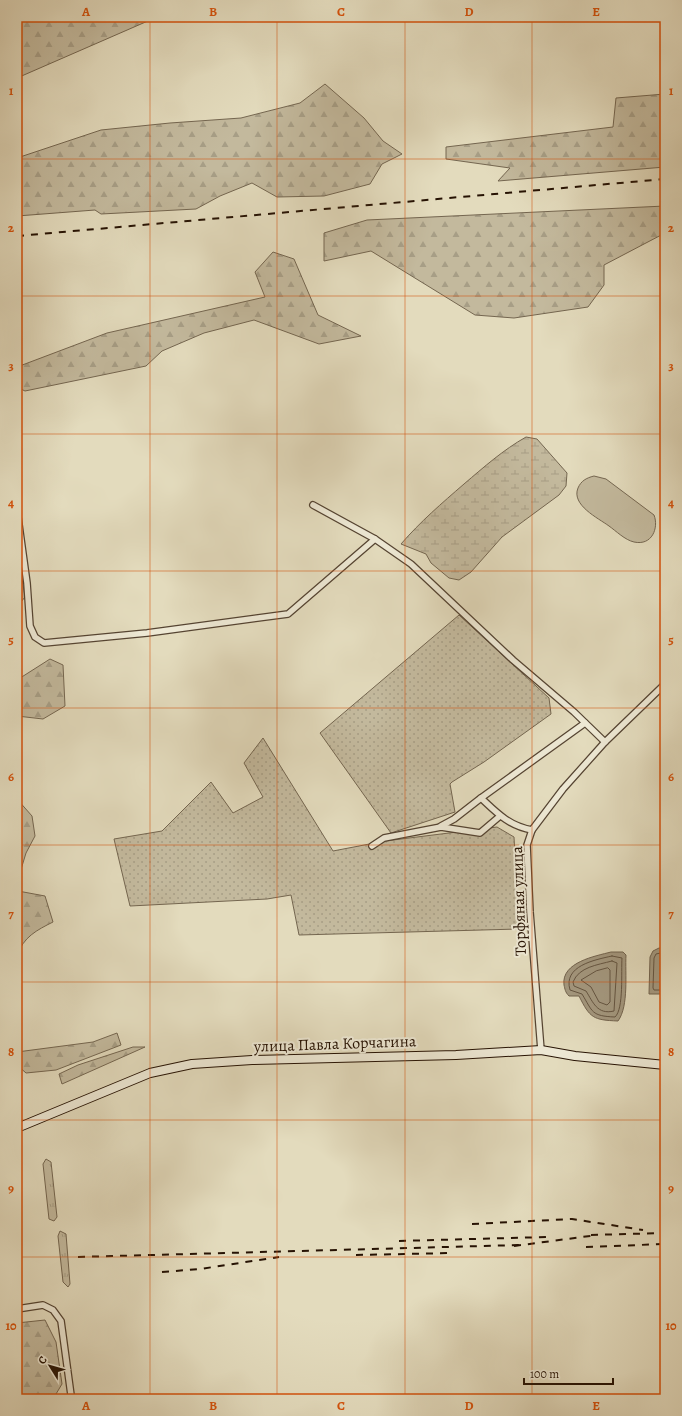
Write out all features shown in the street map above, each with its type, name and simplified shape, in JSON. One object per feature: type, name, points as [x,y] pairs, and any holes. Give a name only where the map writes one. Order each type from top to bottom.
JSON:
[{"type":"main road","name":"улица Павла Корчагина","points":[[17,1128],[139,1077],[176,1066],[252,1060],[541,1050],[575,1056],[665,1065]]},
{"type":"street","points":[[313,505],[375,539],[424,575],[514,660],[605,742]]},
{"type":"street","points":[[17,510],[27,583],[30,626],[35,637],[44,643],[147,633],[288,614],[375,539]]},
{"type":"street","name":"Торфяная улица","points":[[541,1050],[527,845],[532,830],[562,789],[605,742],[665,684]]},
{"type":"street","points":[[372,846],[384,838],[441,827],[454,820],[481,798],[585,723]]},
{"type":"street","points":[[481,798],[500,816],[518,827],[532,830]]},
{"type":"street","points":[[441,827],[480,833],[500,816]]},
{"type":"street","points":[[17,1309],[43,1305],[53,1310],[61,1322],[70,1399]]},
{"type":"green space","points":[[17,17],[157,17],[17,78]]},
{"type":"green space","points":[[325,84],[364,118],[383,141],[402,154],[382,164],[370,184],[324,196],[277,197],[252,183],[220,196],[196,209],[101,214],[95,210],[17,216],[17,158],[101,130],[241,118],[300,103]]},
{"type":"green space","points":[[665,94],[665,167],[498,181],[510,168],[446,159],[446,147],[613,127],[616,98]]},
{"type":"green space","points":[[665,206],[665,233],[604,265],[604,285],[588,307],[514,318],[475,315],[371,251],[324,261],[324,233],[367,220]]},
{"type":"green space","points":[[273,252],[294,259],[318,315],[361,336],[319,344],[254,320],[204,333],[162,351],[146,366],[25,391],[17,387],[17,367],[107,333],[265,297],[255,272]]},
{"type":"green space","points":[[526,437],[537,439],[567,473],[566,486],[559,495],[502,537],[471,572],[459,580],[449,578],[431,563],[426,554],[401,544],[423,520],[486,465]]},
{"type":"green space","points":[[594,476],[606,479],[654,515],[656,525],[650,539],[640,543],[627,539],[593,515],[582,505],[578,500],[578,488],[584,480]]},
{"type":"green space","points":[[17,548],[25,597],[17,607]]},
{"type":"green space","points":[[459,615],[549,698],[551,714],[484,762],[450,784],[455,812],[391,833],[320,733]]},
{"type":"green space","points":[[50,659],[63,665],[65,706],[43,719],[17,716],[17,680]]},
{"type":"green space","points":[[263,738],[333,851],[385,841],[497,827],[514,837],[519,929],[299,935],[291,895],[267,899],[130,906],[114,839],[162,831],[211,782],[233,813],[263,797],[244,763]]},
{"type":"green space","points":[[17,799],[32,816],[35,836],[26,853],[19,876],[18,891],[45,896],[53,922],[31,935],[23,944],[17,956]]},
{"type":"green space","points":[[117,1033],[121,1045],[56,1070],[26,1073],[17,1065],[17,1052],[93,1042]]},
{"type":"green space","points":[[133,1047],[145,1047],[62,1084],[59,1074],[78,1065]]},
{"type":"green space","points":[[46,1159],[51,1162],[57,1217],[54,1221],[49,1219],[43,1164]]},
{"type":"green space","points":[[60,1231],[66,1234],[70,1284],[68,1287],[63,1282],[58,1236]]},
{"type":"green space","points":[[45,1320],[56,1342],[62,1384],[53,1399],[17,1399],[17,1323]]},
{"type":"water","points":[[659,948],[665,948],[665,994],[649,994],[650,957],[653,951]]},
{"type":"water","points":[[611,952],[623,952],[626,955],[626,989],[624,1007],[618,1021],[603,1020],[593,1016],[586,1009],[579,996],[569,996],[564,985],[565,977],[568,971],[581,961]]},
{"type":"railway","points":[[17,236],[665,179]]},
{"type":"railway","points":[[472,1224],[572,1219],[643,1230]]},
{"type":"railway","points":[[591,1235],[665,1233]]},
{"type":"railway","points":[[514,1246],[597,1235]]},
{"type":"railway","points":[[399,1241],[547,1237]]},
{"type":"railway","points":[[586,1247],[665,1244]]},
{"type":"railway","points":[[78,1257],[520,1245]]},
{"type":"railway","points":[[356,1255],[452,1253]]},
{"type":"railway","points":[[162,1272],[200,1269],[279,1257]]}]
